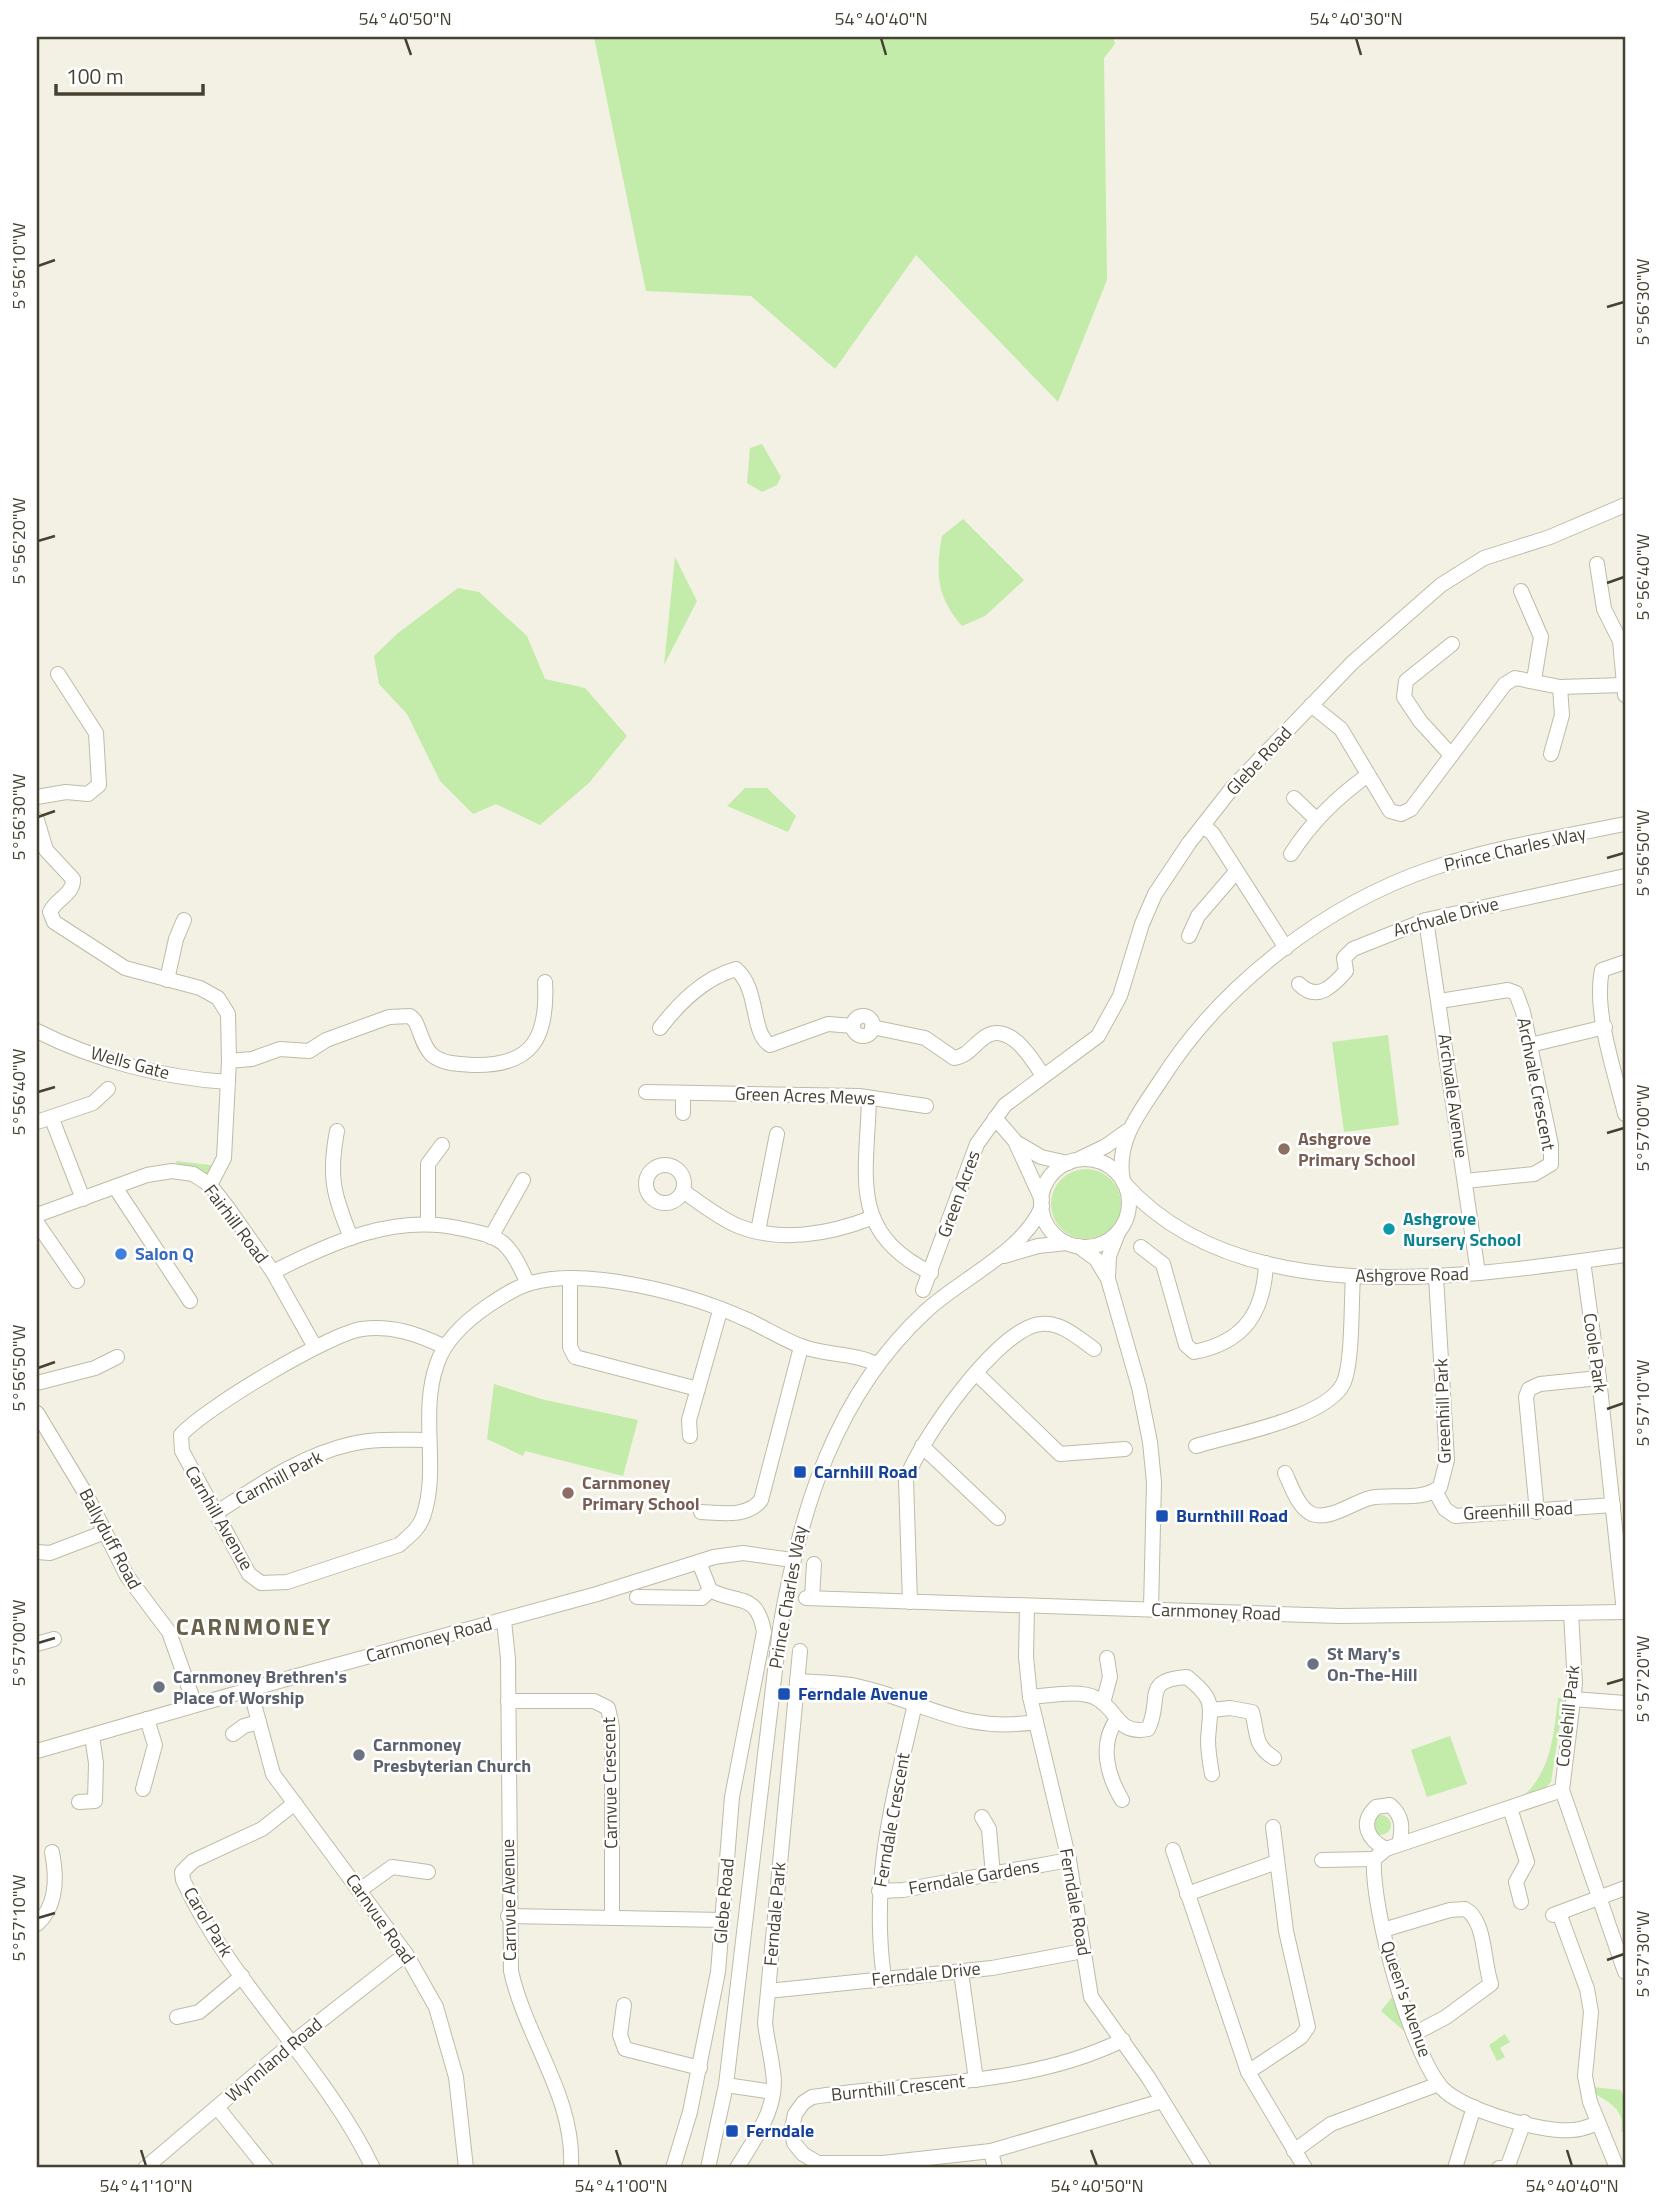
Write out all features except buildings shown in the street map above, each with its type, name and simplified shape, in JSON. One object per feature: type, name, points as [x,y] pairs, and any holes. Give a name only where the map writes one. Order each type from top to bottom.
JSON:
[{"type":"street","name":"Glebe Road","points":[[995,1118],[1005,1105],[1089,1043],[1108,1020],[1120,996],[1142,924],[1155,894],[1233,787],[1352,663],[1458,573],[1484,558],[1550,537],[1625,505]]},
{"type":"street","points":[[1311,705],[1341,729],[1390,811],[1401,814],[1411,809],[1505,684],[1515,678],[1560,687],[1624,690],[1620,641],[1604,608],[1597,564]]},
{"type":"street","points":[[1521,591],[1541,637],[1534,680]]},
{"type":"street","points":[[1451,755],[1420,722],[1404,697],[1406,681],[1452,644]]},
{"type":"street","points":[[37,797],[66,792],[88,794],[99,785],[96,733],[56,674]]},
{"type":"street","points":[[1551,754],[1562,715],[1560,687]]},
{"type":"street","points":[[1292,854],[1316,819],[1339,796],[1368,775]]},
{"type":"street","points":[[1294,798],[1316,819]]},
{"type":"street","name":"Prince Charles Way","points":[[1124,1182],[1120,1156],[1130,1127],[1167,1069],[1229,996],[1286,948],[1353,904],[1432,868],[1479,854],[1625,824]]},
{"type":"street","points":[[1203,825],[1213,834],[1286,948]]},
{"type":"street","points":[[38,828],[50,857],[73,879],[70,891],[52,907],[50,912],[54,922],[125,968],[200,988],[218,998],[230,1023],[229,1060],[224,1158],[210,1185]]},
{"type":"street","points":[[1189,936],[1198,916],[1236,873]]},
{"type":"street","name":"Archvale Drive","points":[[1299,984],[1306,991],[1317,994],[1328,989],[1346,971],[1344,958],[1353,949],[1426,920],[1625,876]]},
{"type":"street","points":[[167,980],[176,939],[184,920]]},
{"type":"street","name":"Archvale Avenue","points":[[1426,920],[1478,1273]]},
{"type":"street","points":[[1625,962],[1602,970],[1599,984],[1605,1027],[1625,1114]]},
{"type":"street","points":[[660,1028],[679,1003],[719,973],[736,969],[745,977],[757,1009],[758,1030],[770,1045],[828,1024],[853,1026],[857,1018],[863,1017],[869,1019],[872,1027],[925,1038],[954,1058],[964,1057],[983,1038],[998,1033],[1014,1038],[1026,1049],[1044,1076]]},
{"type":"street","points":[[229,1060],[251,1059],[281,1049],[309,1051],[336,1037],[400,1015],[415,1021],[427,1049],[440,1060],[474,1065],[508,1062],[528,1053],[538,1037],[546,1000],[545,982]]},
{"type":"street","name":"Archvale Crescent","points":[[1440,1001],[1508,990],[1516,993],[1551,1145],[1551,1164],[1534,1174],[1465,1181]]},
{"type":"street","points":[[1530,1045],[1605,1027]]},
{"type":"street","name":"Wells Gate","points":[[37,1031],[111,1059],[184,1077],[228,1082]]},
{"type":"street","points":[[37,1122],[93,1103],[108,1088]]},
{"type":"street","name":"Green Acres Mews","points":[[646,1092],[869,1098],[926,1106]]},
{"type":"street","points":[[683,1093],[683,1113]]},
{"type":"street","points":[[869,1098],[866,1198],[871,1218],[903,1259],[931,1273]]},
{"type":"street","points":[[995,1118],[1015,1141],[1041,1157],[1070,1162],[1096,1160],[1107,1165],[1124,1182],[1128,1211],[1109,1256],[1108,1279]]},
{"type":"street","name":"Green Acres","points":[[923,1290],[977,1144],[995,1118]]},
{"type":"street","points":[[52,1119],[83,1199]]},
{"type":"street","name":"Prince Charles Way","points":[[1070,1162],[1106,1146],[1130,1127]]},
{"type":"street","points":[[337,1131],[331,1174],[337,1202],[351,1238]]},
{"type":"street","points":[[758,1231],[777,1134]]},
{"type":"street","points":[[1015,1141],[1042,1203],[1049,1228],[1096,1259],[1108,1279],[1139,1387],[1150,1442],[1154,1506],[1151,1609]]},
{"type":"street","points":[[428,1224],[428,1164],[442,1145]]},
{"type":"street","points":[[1042,1203],[1052,1174],[1070,1162]]},
{"type":"street","name":"Fairhill Road","points":[[37,1216],[115,1186],[172,1171],[194,1174],[210,1185],[273,1272],[315,1347]]},
{"type":"street","points":[[491,1237],[523,1180]]},
{"type":"street","name":"Ashgrove Road","points":[[1124,1182],[1145,1206],[1165,1220],[1221,1247],[1266,1263],[1353,1277],[1436,1277],[1625,1255]]},
{"type":"street","points":[[115,1186],[190,1301]]},
{"type":"street","points":[[683,1191],[738,1226],[773,1234],[807,1234],[871,1218]]},
{"type":"street","name":"Prince Charles Way","points":[[708,2168],[726,2085],[779,1628],[792,1560],[814,1481],[830,1445],[878,1365],[924,1313],[1029,1231],[1042,1203]]},
{"type":"street","points":[[1073,1245],[1100,1244],[1119,1230],[1149,1217],[1165,1220]]},
{"type":"street","points":[[37,1223],[77,1281]]},
{"type":"street","points":[[273,1272],[351,1238],[414,1223],[455,1227],[491,1237],[514,1255],[528,1284]]},
{"type":"street","name":"Prince Charles Way","points":[[993,1259],[1025,1249],[1073,1245]]},
{"type":"street","points":[[1141,1247],[1163,1264],[1186,1345],[1194,1352],[1209,1349],[1234,1337],[1246,1325],[1259,1308],[1265,1288],[1266,1263]]},
{"type":"street","name":"Coole Park","points":[[1583,1261],[1600,1378],[1624,1612]]},
{"type":"street","points":[[1196,1446],[1311,1410],[1333,1397],[1346,1375],[1353,1277]]},
{"type":"street","name":"Greenhill Park","points":[[1435,1491],[1445,1476],[1447,1460],[1436,1277]]},
{"type":"street","points":[[570,1279],[570,1347],[575,1356],[698,1389]]},
{"type":"street","points":[[445,1347],[468,1319],[528,1284],[570,1279],[625,1283],[682,1295],[720,1311],[740,1316],[801,1347],[858,1357],[878,1365]]},
{"type":"street","points":[[690,1436],[689,1420],[720,1311]]},
{"type":"street","points":[[910,1602],[906,1480],[922,1446],[956,1396],[1009,1340],[1031,1325],[1056,1325],[1094,1349]]},
{"type":"street","name":"Carnhill Avenue","points":[[361,1329],[396,1329],[445,1347],[436,1365],[432,1388],[427,1498],[423,1519],[413,1534],[399,1545],[287,1582],[261,1583],[250,1574],[182,1451],[181,1435],[189,1425],[315,1347],[361,1329]]},
{"type":"street","points":[[701,1512],[730,1514],[755,1508],[761,1500],[801,1347]]},
{"type":"street","points":[[37,1383],[94,1368],[117,1357]]},
{"type":"street","points":[[977,1374],[1060,1454],[1125,1449]]},
{"type":"street","points":[[1537,1512],[1526,1397],[1529,1389],[1540,1384],[1600,1378]]},
{"type":"street","name":"Ballyduff Road","points":[[37,1413],[106,1532],[132,1584],[177,1647],[195,1704]]},
{"type":"street","name":"Carnhill Park","points":[[216,1513],[278,1475],[322,1454],[351,1444],[428,1440]]},
{"type":"street","points":[[922,1446],[998,1518]]},
{"type":"street","points":[[1285,1473],[1299,1501],[1311,1513],[1322,1515],[1368,1499],[1435,1491]]},
{"type":"street","name":"Greenhill Road","points":[[1435,1491],[1439,1502],[1455,1516],[1613,1505]]},
{"type":"street","points":[[37,1552],[50,1553],[106,1532]]},
{"type":"street","name":"Carnmoney Road","points":[[37,1751],[195,1704],[504,1620],[699,1562],[743,1553],[792,1560]]},
{"type":"street","points":[[637,1597],[702,1598],[710,1591],[699,1562]]},
{"type":"street","name":"Carnmoney Road","points":[[814,1564],[809,1598],[1340,1616],[1624,1612]]},
{"type":"street","name":"Glebe Road","points":[[673,2168],[700,2068],[718,1972],[732,1797],[764,1632],[762,1619],[747,1602],[710,1591]]},
{"type":"street","name":"Ferndale Road","points":[[1027,1606],[1026,1657],[1030,1697],[1069,1860],[1091,1997],[1123,2040],[1204,2168]]},
{"type":"street","name":"Coolehill Park","points":[[1571,1613],[1575,1671],[1562,1790],[1625,1972]]},
{"type":"street","name":"Carnvue Avenue","points":[[504,1620],[508,1701],[511,1971],[515,1989],[562,2103],[571,2144],[571,2168]]},
{"type":"street","points":[[37,1644],[54,1639]]},
{"type":"street","name":"Ferndale Park","points":[[737,2168],[767,2118],[773,2092],[774,2073],[765,2023],[800,1651]]},
{"type":"street","points":[[1103,1703],[1110,1677],[1107,1658]]},
{"type":"street","points":[[1030,1697],[1094,1696],[1123,1727],[1137,1731],[1148,1729],[1154,1717],[1155,1694],[1159,1684],[1168,1678],[1187,1677],[1205,1691],[1212,1710],[1208,1740],[1212,1774]]},
{"type":"street","points":[[797,1681],[851,1685],[915,1704],[941,1716],[980,1724],[1013,1725],[1036,1722]]},
{"type":"street","name":"Carnvue Road","points":[[250,1689],[274,1774],[406,1954],[429,1992],[448,2043],[456,2077],[466,2168]]},
{"type":"street","points":[[1573,1699],[1625,1703]]},
{"type":"street","name":"Carnvue Crescent","points":[[508,1701],[594,1701],[608,1708],[612,1727],[612,1918]]},
{"type":"street","name":"Ferndale Crescent","points":[[884,1978],[879,1940],[881,1864],[915,1704]]},
{"type":"street","points":[[1212,1710],[1230,1708],[1252,1712],[1261,1750],[1274,1758]]},
{"type":"street","points":[[144,1789],[155,1745],[147,1719]]},
{"type":"street","points":[[1117,1719],[1107,1733],[1107,1761],[1112,1783],[1122,1800]]},
{"type":"street","points":[[233,1734],[244,1726],[259,1722]]},
{"type":"street","points":[[79,1802],[96,1801],[96,1763],[92,1735]]},
{"type":"street","points":[[1322,1860],[1374,1859],[1392,1847],[1562,1790]]},
{"type":"street","name":"Carol Park","points":[[295,1803],[262,1829],[193,1861],[182,1872],[188,1890],[242,1976],[345,2119],[373,2168]]},
{"type":"street","points":[[1510,1808],[1527,1862],[1516,1882],[1521,1902]]},
{"type":"street","points":[[982,1816],[989,1829],[993,1875]]},
{"type":"street","points":[[1248,2072],[1301,2037],[1308,2027],[1286,1931],[1273,1827]]},
{"type":"street","points":[[1173,1850],[1248,2072],[1305,2168]]},
{"type":"street","points":[[37,1924],[50,1908],[53,1894],[55,1867],[52,1852]]},
{"type":"street","name":"Queen's Avenue","points":[[1374,1859],[1373,1873],[1383,1930],[1416,2034],[1445,2090],[1474,2107],[1546,2129],[1574,2130],[1598,2123]]},
{"type":"street","name":"Ferndale Gardens","points":[[879,1891],[993,1875],[1069,1860]]},
{"type":"street","points":[[1187,1894],[1277,1862]]},
{"type":"street","points":[[360,1890],[391,1867],[428,1872]]},
{"type":"street","points":[[1617,2168],[1590,2102],[1585,2076],[1591,2012],[1587,1989],[1555,1914],[1625,1888]]},
{"type":"street","points":[[1383,1930],[1457,1909],[1471,1912],[1478,1922],[1484,1964],[1491,1984],[1446,2017],[1416,2034]]},
{"type":"street","points":[[509,1916],[723,1920]]},
{"type":"street","name":"Ferndale Drive","points":[[768,1991],[961,1972],[1083,1951]]},
{"type":"street","name":"Wynnland Road","points":[[145,2168],[291,2044],[406,1954]]},
{"type":"street","points":[[961,1972],[976,2080]]},
{"type":"street","points":[[177,2017],[199,2012],[242,1976]]},
{"type":"street","points":[[624,2005],[620,2035],[625,2049],[700,2068]]},
{"type":"street","name":"Burnthill Crescent","points":[[1123,2040],[1092,2055],[976,2080],[812,2097],[803,2103],[795,2114],[792,2127],[794,2143],[803,2154],[818,2163],[883,2166],[991,2151],[1146,2108],[1162,2101]]},
{"type":"street","points":[[1294,2151],[1331,2124],[1440,2084]]},
{"type":"street","points":[[726,2085],[773,2092]]},
{"type":"street","points":[[217,2107],[267,2168]]},
{"type":"street","points":[[1455,2168],[1474,2107]]},
{"type":"street","points":[[1499,2168],[1507,2168],[1524,2122]]},
{"type":"street","points":[[991,2151],[995,2168]]},
{"type":"green space","points":[[594,37],[1113,37],[1115,44],[1104,58],[1107,280],[1058,402],[916,255],[835,369],[751,296],[646,291]]},
{"type":"green space","points":[[762,444],[781,477],[777,485],[762,492],[747,483],[750,448]]},
{"type":"green space","points":[[963,519],[1024,580],[985,616],[962,626],[943,595],[939,562],[942,536]]},
{"type":"green space","points":[[675,557],[697,601],[664,665]]},
{"type":"green space","points":[[458,588],[479,592],[527,636],[545,679],[585,688],[627,736],[589,783],[540,825],[496,804],[473,814],[440,781],[407,714],[379,684],[374,656],[398,633]]},
{"type":"green space","points":[[745,788],[767,788],[796,816],[788,832],[727,806]]},
{"type":"green space","points":[[1388,1035],[1399,1125],[1344,1132],[1332,1042]]},
{"type":"green space","points":[[176,1161],[219,1166],[210,1177],[178,1166]]},
{"type":"green space","points":[[1086,1169],[1105,1175],[1115,1185],[1121,1204],[1115,1223],[1105,1233],[1086,1239],[1067,1233],[1057,1223],[1051,1204],[1057,1185],[1067,1175]]},
{"type":"green space","points":[[494,1384],[541,1399],[638,1420],[623,1476],[525,1451],[523,1456],[487,1439]]},
{"type":"green space","points":[[1558,1698],[1564,1698],[1551,1782],[1545,1788],[1523,1796],[1540,1776],[1550,1752]]},
{"type":"green space","points":[[1450,1736],[1467,1784],[1427,1797],[1411,1750]]},
{"type":"green space","points":[[1381,1815],[1388,1818],[1391,1825],[1388,1832],[1381,1835],[1374,1832],[1371,1825],[1374,1818]]},
{"type":"green space","points":[[1392,1997],[1404,2031],[1381,2011]]},
{"type":"green space","points":[[1505,2034],[1510,2042],[1500,2048],[1505,2057],[1497,2061],[1489,2045]]},
{"type":"green space","points":[[1593,2087],[1621,2090],[1625,2102],[1625,2130],[1621,2132],[1619,2113],[1594,2093]]},
{"type":"place","name":"Ashgrove Primary School","points":[[1284,1149]]},
{"type":"place","name":"Ashgrove Nursery School","points":[[1389,1229]]},
{"type":"place","name":"Salon Q","points":[[121,1254]]},
{"type":"place","name":"Carnhill Road","points":[[800,1472]]},
{"type":"place","name":"Carnmoney Primary School","points":[[568,1493]]},
{"type":"place","name":"Burnthill Road","points":[[1162,1516]]},
{"type":"place","name":"St Mary's On-The-Hill","points":[[1313,1664]]},
{"type":"place","name":"Carnmoney Brethren's Place of Worship","points":[[159,1687]]},
{"type":"place","name":"Ferndale Avenue","points":[[784,1694]]},
{"type":"place","name":"Carnmoney Presbyterian Church","points":[[359,1755]]},
{"type":"place","name":"Ferndale","points":[[732,2131]]},
{"type":"district","name":"CARNMONEY","points":[[254,1627]]}]
